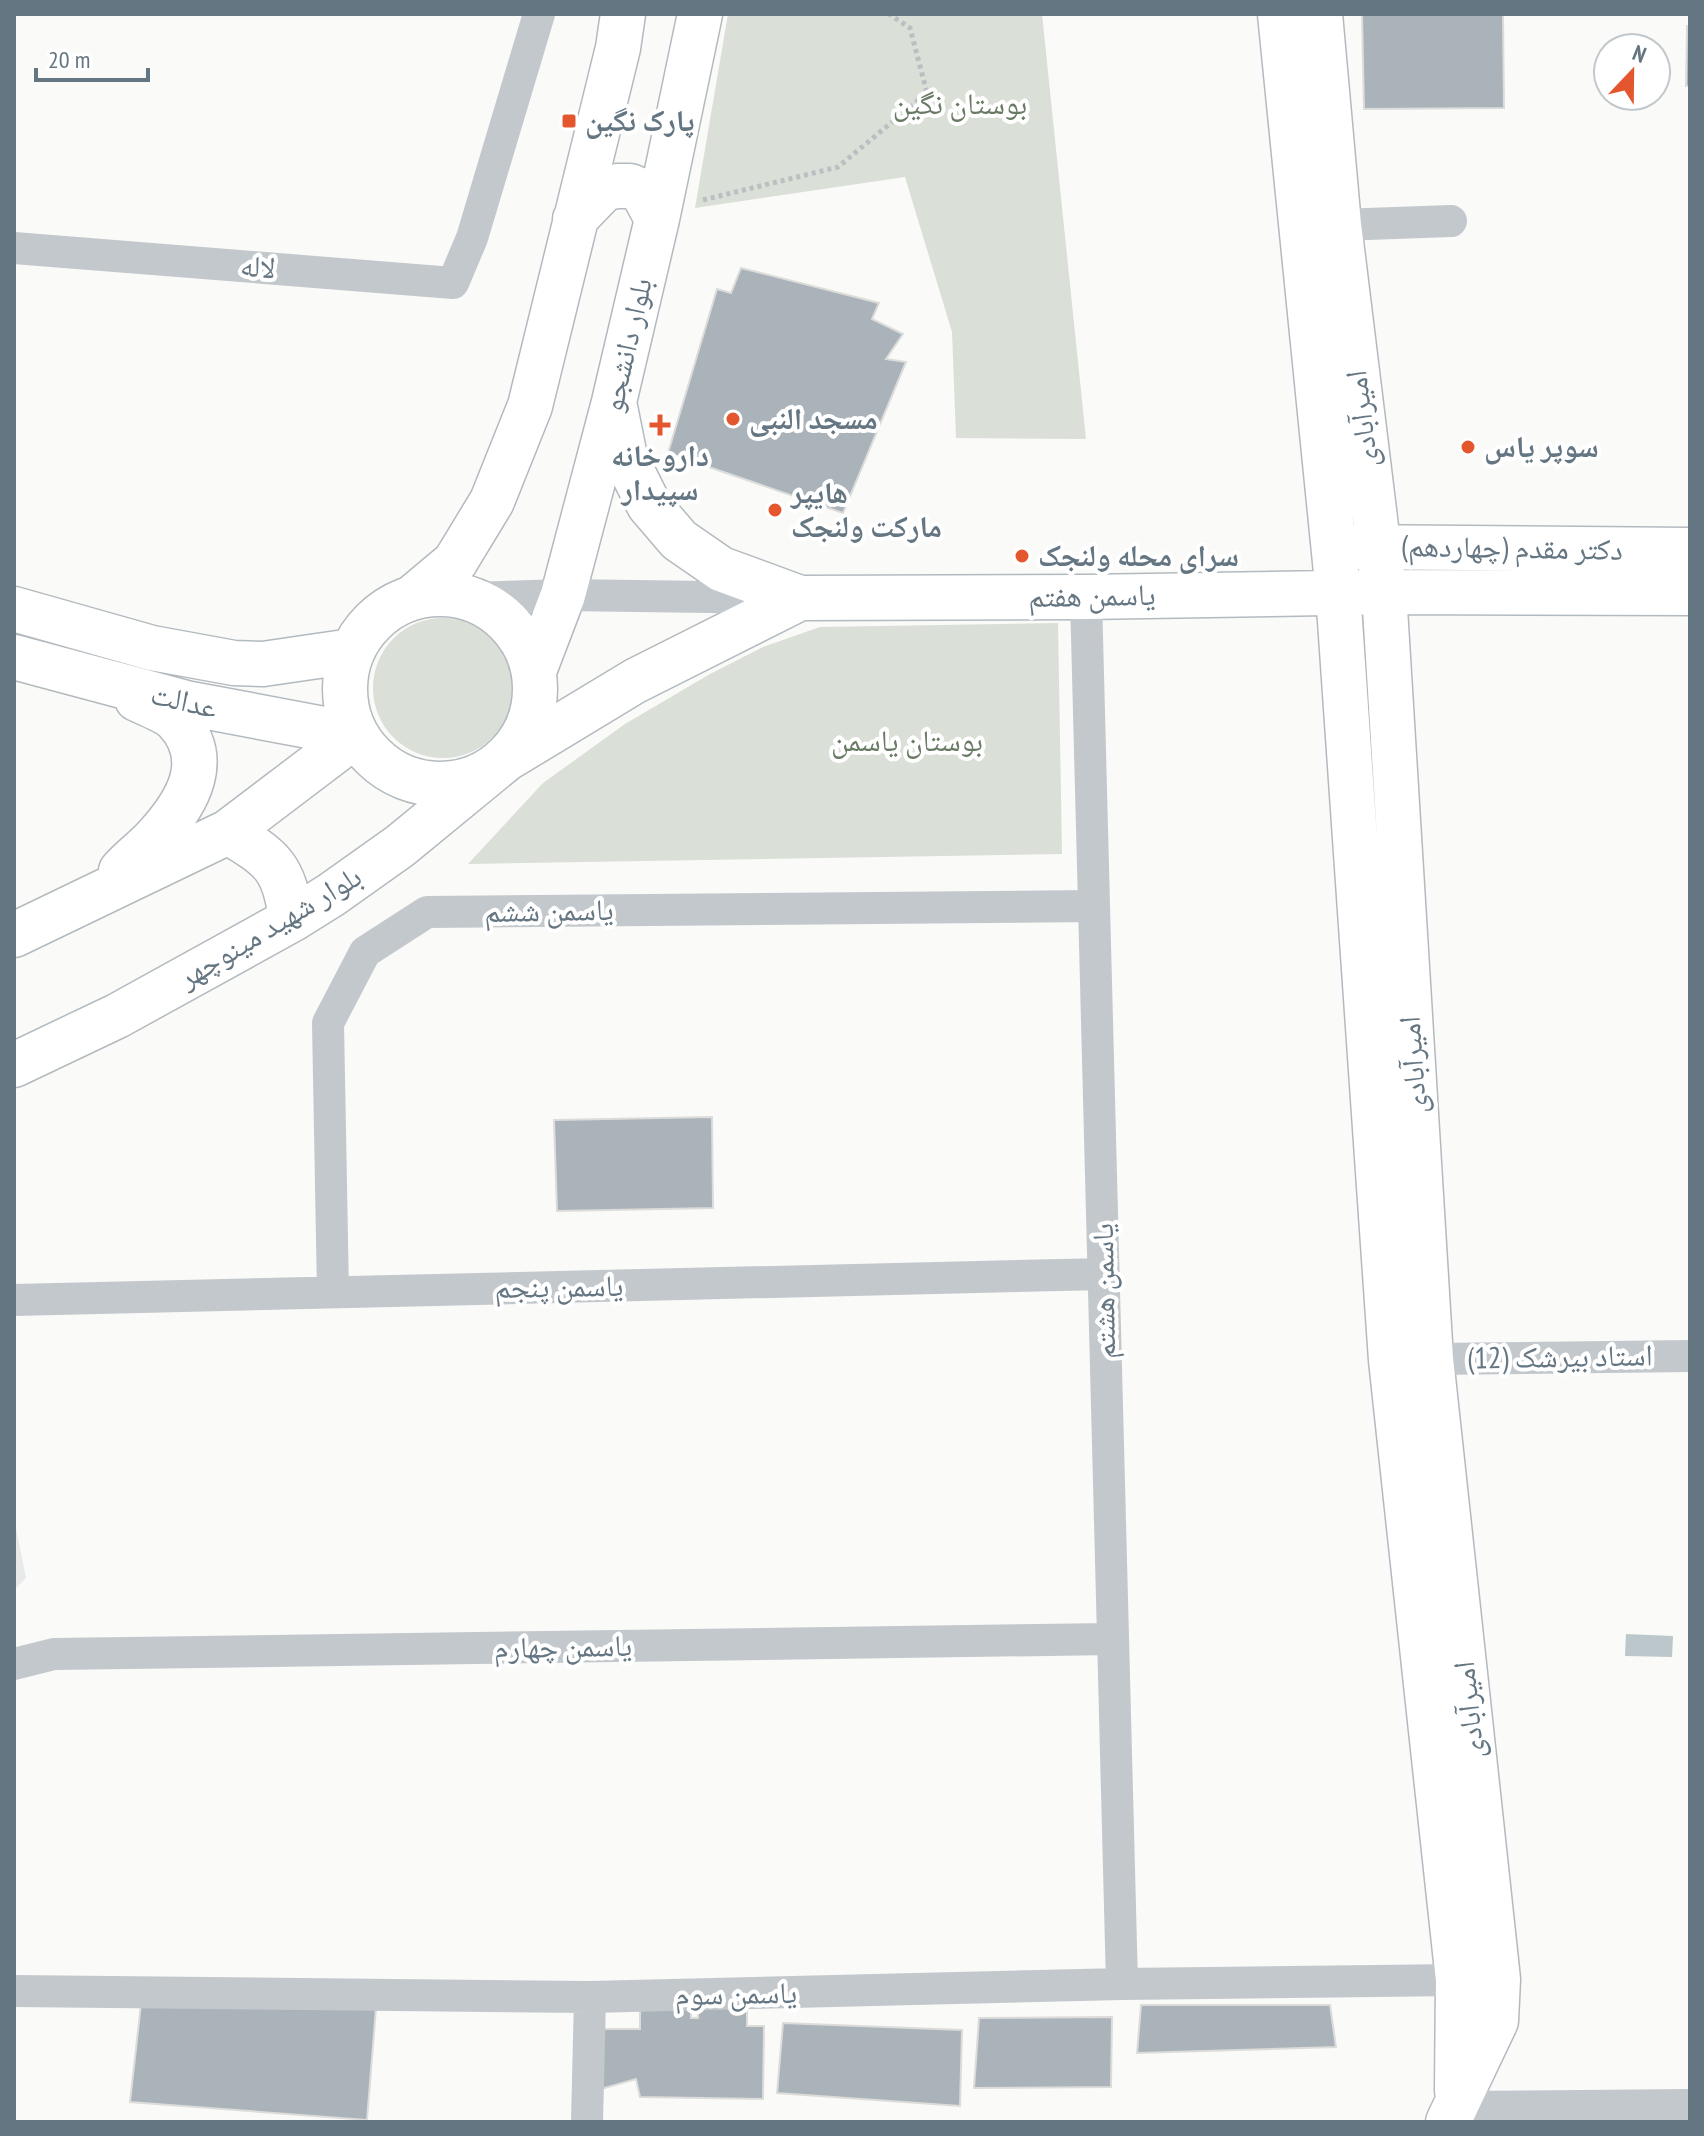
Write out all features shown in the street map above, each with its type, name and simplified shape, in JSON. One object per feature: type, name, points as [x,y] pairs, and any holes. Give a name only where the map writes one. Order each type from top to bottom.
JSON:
[{"type":"street","name":"لاله","points":[[14,248],[453,283],[472,238],[539,14]]},
{"type":"street","points":[[469,598],[504,619],[518,634],[528,652],[534,671],[536,695],[531,719],[521,740],[506,759],[482,775],[454,783],[425,783],[398,775],[374,758],[356,735],[346,708],[345,679],[352,651],[366,628],[387,610],[412,598],[455,562],[492,501],[530,406],[618,48],[623,14]]},
{"type":"street","name":"بلوار دانشجو","points":[[534,671],[563,595],[614,402],[658,215],[700,14]]},
{"type":"street","name":"امیرآبادی","points":[[1280,14],[1411,1359],[1478,1979],[1452,2114]]},
{"type":"street","name":"امیرآبادی","points":[[1320,14],[1339,225],[1384,592],[1411,1359]]},
{"type":"street","points":[[575,219],[605,188],[618,186],[630,186],[642,191],[658,215]]},
{"type":"street","points":[[1339,225],[1451,221]]},
{"type":"street","name":"یاسمن هفتم","points":[[614,402],[625,457],[649,505],[679,540],[721,569],[800,598],[1384,592]]},
{"type":"street","name":"دکتر مقدم (چهاردهم)","points":[[1334,547],[1690,550]]},
{"type":"street","name":"دکتر مقدم (چهاردهم)","points":[[1384,592],[1690,593]]},
{"type":"street","points":[[412,598],[440,593],[469,598],[563,595],[800,598]]},
{"type":"street","name":"یاسمن هشتم","points":[[1086,597],[1122,1984]]},
{"type":"street","name":"یاسمن هفتم","points":[[506,759],[635,681],[800,598]]},
{"type":"street","name":"عدالت","points":[[14,609],[152,648],[234,663],[263,664],[352,651]]},
{"type":"street","name":"عدالت","points":[[14,657],[186,703],[356,735]]},
{"type":"street","points":[[102,892],[128,862],[157,837],[182,803],[196,769],[193,746],[175,719],[103,681]]},
{"type":"street","points":[[14,935],[228,832],[356,735]]},
{"type":"street","name":"بلوار شهید مینوچهر","points":[[14,1065],[117,1016],[291,920],[391,853],[506,759]]},
{"type":"street","points":[[228,832],[261,851],[277,869],[288,892],[291,920]]},
{"type":"street","name":"یاسمن ششم","points":[[333,1292],[328,1023],[365,952],[427,912],[1094,906]]},
{"type":"street","name":"یاسمن پنجم","points":[[14,1300],[1104,1274]]},
{"type":"street","name":"استاد بیرشک (12)","points":[[1411,1359],[1690,1356]]},
{"type":"street","name":"یاسمن چهارم","points":[[14,1664],[54,1654],[1113,1639]]},
{"type":"street","name":"یاسمن سوم","points":[[14,1991],[590,1997],[1478,1979]]},
{"type":"street","points":[[587,2122],[590,1997]]},
{"type":"street","points":[[1452,2114],[1518,2114],[1690,2105]]},
{"type":"path","points":[[658,215],[838,167],[927,93],[910,28],[889,14]]},
{"type":"shaded area","points":[[14,1518],[26,1578],[14,1590]]},
{"type":"shaded area","points":[[1626,1634],[1673,1636],[1672,1657],[1625,1656]]},
{"type":"green space","name":"بوستان نگین","points":[[728,14],[1042,14],[1086,439],[956,438],[952,332],[905,177],[695,208]]},
{"type":"green space","points":[[443,618],[470,624],[492,639],[507,661],[513,688],[507,715],[492,737],[470,752],[443,758],[416,752],[394,737],[379,715],[373,688],[379,661],[394,639],[416,624]]},
{"type":"green space","name":"بوستان یاسمن","points":[[1058,623],[1062,854],[468,864],[543,783],[625,724],[763,647],[820,627]]},
{"type":"building","points":[[1362,14],[1503,14],[1504,108],[1364,109]]},
{"type":"building","points":[[1687,26],[1690,26],[1690,86],[1686,86]]},
{"type":"building","points":[[741,268],[879,303],[872,319],[903,334],[886,359],[906,362],[843,513],[668,453],[717,289],[731,293]]},
{"type":"building","points":[[712,1117],[713,1208],[557,1211],[554,1120]]},
{"type":"building","points":[[640,2003],[691,2004],[691,2018],[698,2018],[698,2007],[747,2007],[747,2026],[764,2026],[763,2099],[640,2097],[636,2079],[594,2091],[595,2029],[640,2029]]},
{"type":"building","points":[[141,2004],[376,2008],[367,2120],[130,2102]]},
{"type":"building","points":[[1141,2005],[1330,2005],[1336,2047],[1137,2053]]},
{"type":"building","points":[[1112,2017],[1111,2087],[974,2088],[979,2018]]},
{"type":"building","points":[[783,2023],[962,2030],[960,2106],[777,2093]]},
{"type":"place","name":"پارک نگین","points":[[569,121]]},
{"type":"place","name":"مسجد النبی","points":[[733,419]]},
{"type":"place","name":"داروخانه سپیدار","points":[[660,425]]},
{"type":"place","name":"سوپر یاس","points":[[1468,447]]},
{"type":"place","name":"هایپر مارکت ولنجک","points":[[775,510]]},
{"type":"place","name":"سرای محله ولنجک","points":[[1022,556]]}]
